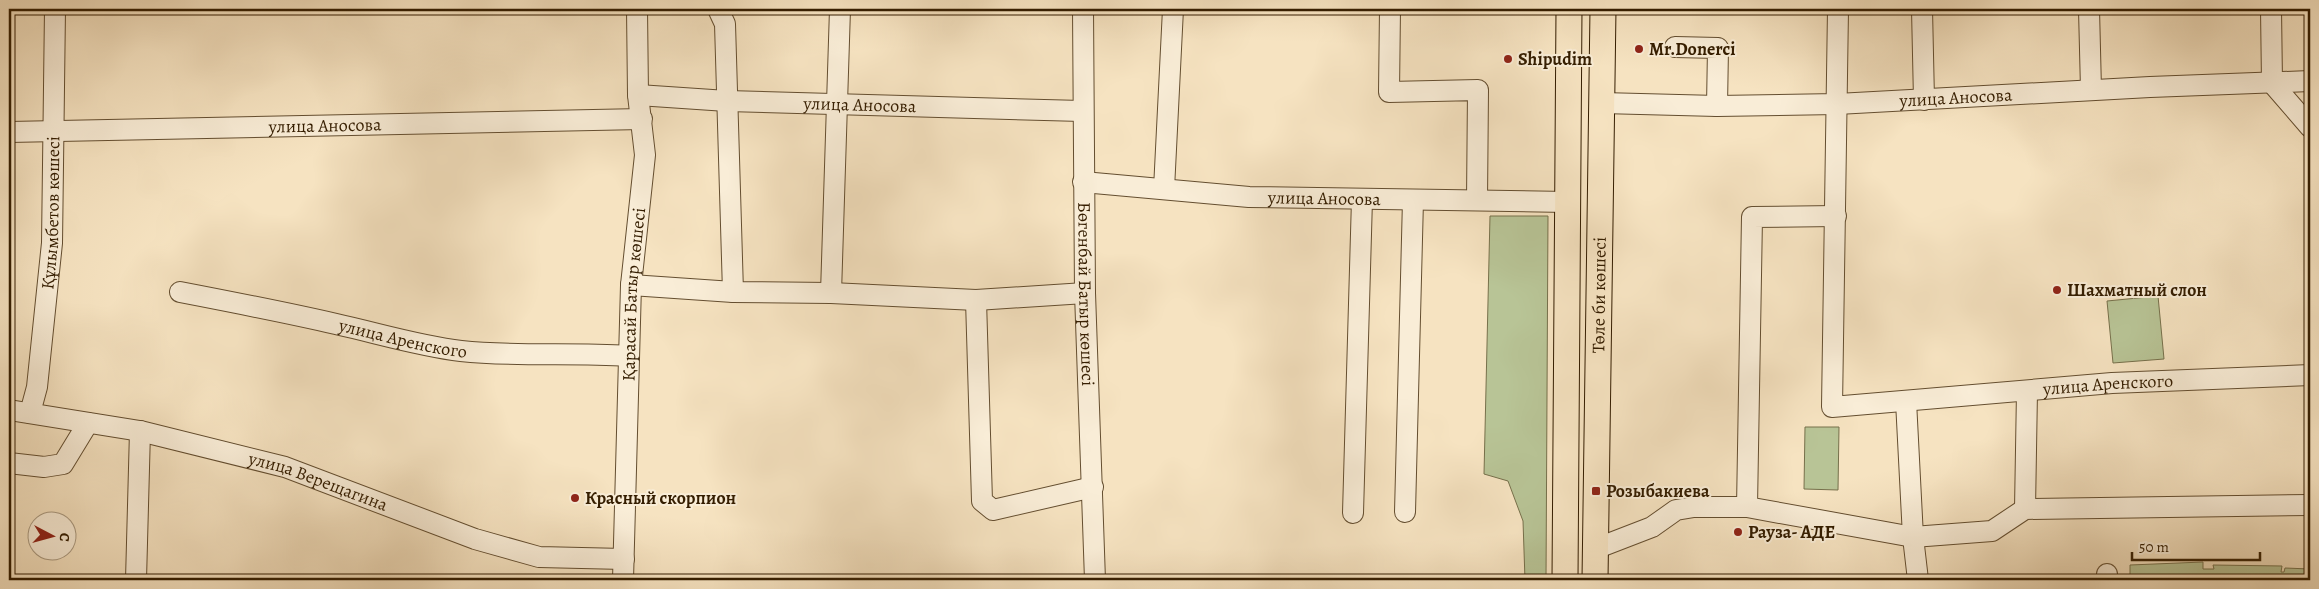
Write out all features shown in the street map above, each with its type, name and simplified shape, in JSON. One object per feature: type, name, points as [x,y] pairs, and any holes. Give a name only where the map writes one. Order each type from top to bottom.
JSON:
[{"type":"main road","name":"Төле би көшесі","points":[[1565,580],[1569,9]]},
{"type":"main road","name":"Төле би көшесі","points":[[1595,580],[1603,9]]},
{"type":"main road","points":[[1565,513],[1581,530],[1590,529],[1596,517]]},
{"type":"street","name":"Құлымбетов көшесі","points":[[30,413],[37,387],[52,243],[55,9]]},
{"type":"street","name":"Қарасай Батыр көшесі","points":[[623,580],[631,285],[645,155],[638,95],[637,9]]},
{"type":"street","points":[[718,9],[725,24],[733,292]]},
{"type":"street","points":[[831,293],[840,9]]},
{"type":"street","name":"Бөгенбай Батыр көшесі","points":[[1083,9],[1082,110],[1085,293],[1095,580]]},
{"type":"street","points":[[1164,189],[1173,9]]},
{"type":"street","points":[[1390,9],[1389,92],[1478,90],[1477,200]]},
{"type":"street","points":[[1747,507],[1752,217],[1836,216],[1838,9]]},
{"type":"street","points":[[1922,9],[1924,100]]},
{"type":"street","points":[[2090,9],[2091,90]]},
{"type":"street","points":[[2271,9],[2272,83],[2310,127]]},
{"type":"street","points":[[1674,47],[1718,48],[1717,106]]},
{"type":"street","name":"улица Аносова","points":[[1602,103],[1717,106],[1837,104],[2091,90],[2310,81]]},
{"type":"street","name":"улица Аносова","points":[[638,95],[727,101],[1082,110]]},
{"type":"street","name":"улица Аносова","points":[[9,132],[642,119]]},
{"type":"street","name":"улица Аносова","points":[[1083,182],[1248,197],[1567,202]]},
{"type":"street","points":[[1353,514],[1362,199]]},
{"type":"street","points":[[1405,512],[1413,200]]},
{"type":"street","name":"улица Аренского","points":[[1836,216],[1832,407],[2138,382],[2310,375]]},
{"type":"street","points":[[631,285],[733,292],[831,293],[976,300],[1085,293]]},
{"type":"street","name":"улица Аренского","points":[[180,292],[335,324],[414,343],[460,350],[499,353],[573,352],[628,356]]},
{"type":"street","points":[[976,300],[982,501],[993,510],[1093,487]]},
{"type":"street","points":[[2025,509],[2027,391]]},
{"type":"street","points":[[1906,401],[1913,536],[1918,580]]},
{"type":"street","name":"улица Верещагина","points":[[9,410],[140,431],[285,468],[475,539],[539,556],[624,559]]},
{"type":"street","points":[[9,463],[44,467],[62,464],[88,423]]},
{"type":"street","points":[[136,580],[140,431]]},
{"type":"street","points":[[1595,549],[1652,527],[1676,510],[1694,507],[1747,507],[1913,536],[1992,530],[2025,509],[2310,505]]},
{"type":"green space","points":[[1490,216],[1548,216],[1546,580],[1525,580],[1523,521],[1508,481],[1484,474]]},
{"type":"green space","points":[[2158,296],[2164,359],[2113,363],[2107,301]]},
{"type":"green space","points":[[1805,427],[1839,427],[1838,490],[1804,489]]},
{"type":"green space","points":[[2203,562],[2203,569],[2214,569],[2213,565],[2282,566],[2281,572],[2284,572],[2285,568],[2310,569],[2310,580],[2130,580],[2130,565]]},
{"type":"place","name":"Mr.Donerci","points":[[1639,49]]},
{"type":"place","name":"Shipudim","points":[[1508,59]]},
{"type":"place","name":"Шахматный слон","points":[[2057,290]]},
{"type":"place","name":"Розыбакиева","points":[[1596,491]]},
{"type":"place","name":"Красный скорпион","points":[[575,498]]},
{"type":"place","name":"Рауза- АДЕ","points":[[1738,532]]}]
